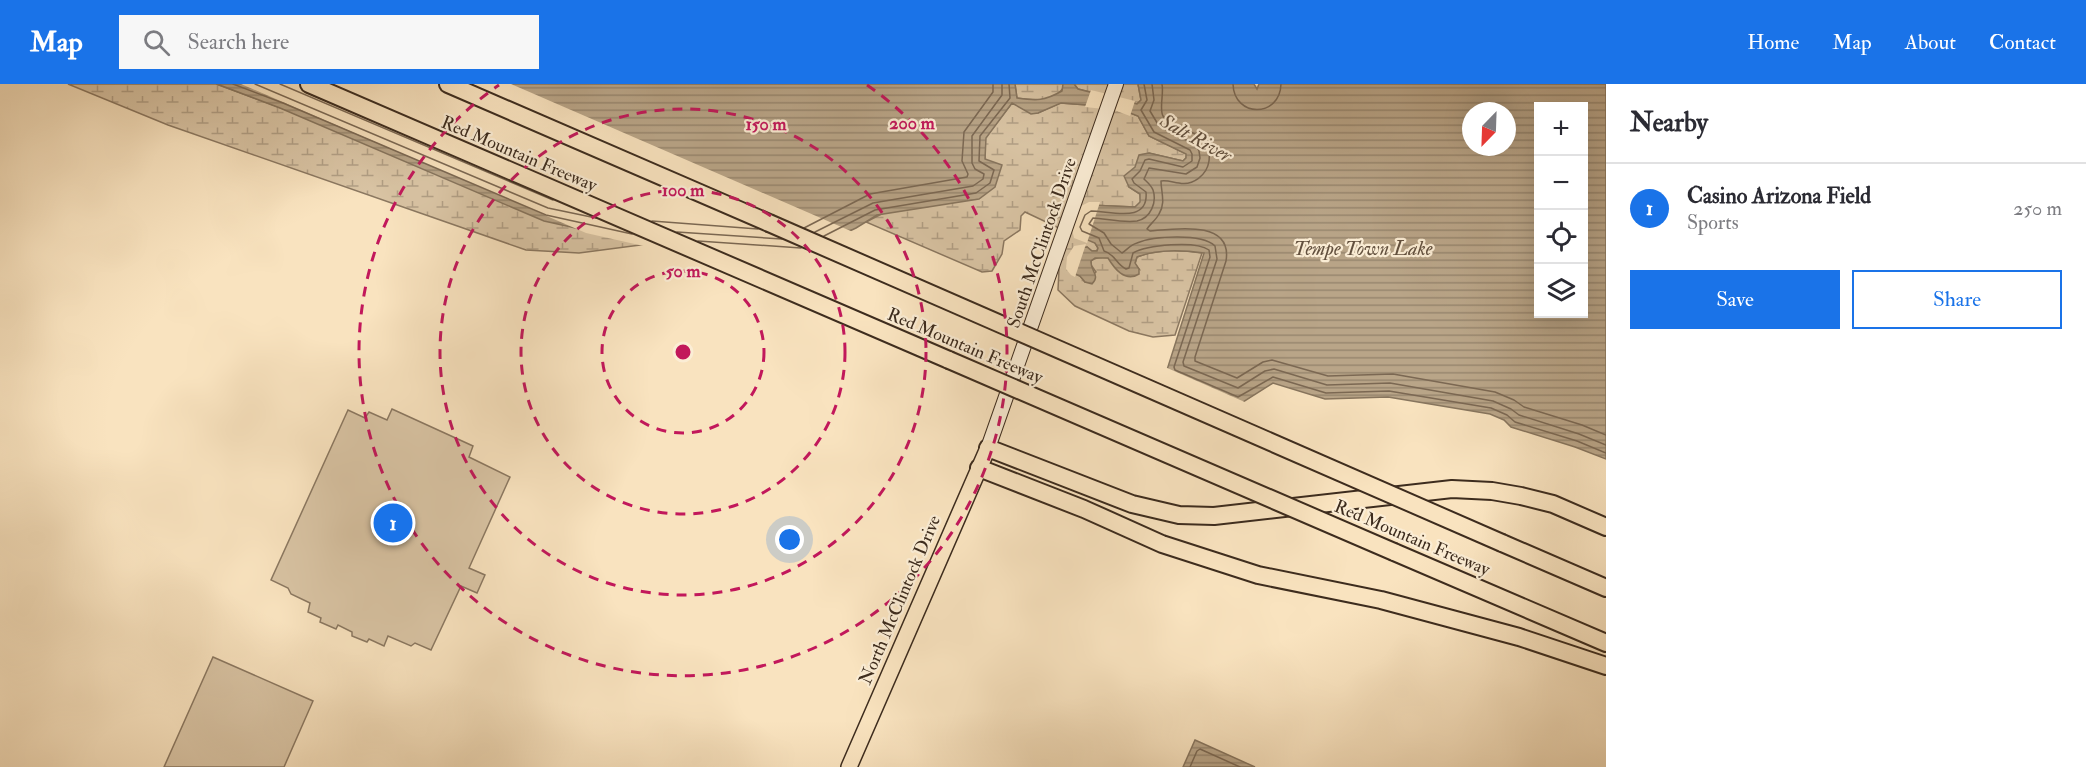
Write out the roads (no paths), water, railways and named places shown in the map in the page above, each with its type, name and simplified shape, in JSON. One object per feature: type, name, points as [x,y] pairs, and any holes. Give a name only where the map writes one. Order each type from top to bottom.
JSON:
[{"type":"highway","name":"Red Mountain Freeway","points":[[309,84],[1606,643]]},
{"type":"highway","name":"Red Mountain Freeway","points":[[448,84],[1606,588]]},
{"type":"highway","points":[[988,448],[1132,504],[1179,515],[1214,516],[1452,489],[1492,491],[1543,502],[1584,516],[1606,527]]},
{"type":"highway","points":[[979,468],[1084,509],[1162,544],[1258,575],[1392,603],[1519,637],[1606,666]]},
{"type":"main road","name":"South McClintock Drive","points":[[988,448],[1116,84]]},
{"type":"main road","name":"North McClintock Drive","points":[[849,767],[988,448]]},
{"type":"water","points":[[217,84],[1015,84],[1017,98],[1035,100],[1050,97],[1062,91],[1063,84],[1074,84],[1078,89],[1137,104],[1141,100],[1138,84],[1254,84],[1257,89],[1259,84],[1606,84],[1606,459],[1511,427],[1504,420],[1490,414],[1388,397],[1325,399],[1273,383],[1240,404],[1166,373],[1204,253],[1170,251],[1145,254],[1137,257],[1135,263],[1139,274],[1129,277],[1117,270],[1108,258],[1095,258],[1091,261],[1096,278],[1092,284],[1073,273],[1076,248],[1087,247],[1092,251],[1097,251],[1098,248],[1095,243],[1076,235],[1089,205],[1135,207],[1140,202],[1140,194],[1129,187],[1124,176],[1135,167],[1139,155],[1149,153],[1183,161],[1186,158],[1186,154],[1149,136],[1138,116],[1115,107],[1061,103],[1031,114],[1012,103],[986,138],[985,159],[1002,165],[995,187],[979,199],[877,215],[856,228],[801,254],[648,244],[544,221],[280,108]]},
{"type":"water","points":[[1195,740],[1255,767],[1183,767]]},
{"type":"place","name":"Casino Arizona Field","points":[[393,523]]},
{"type":"water label","name":"Salt River","points":[[1196,138]]},
{"type":"water label","name":"Tempe Town Lake","points":[[1363,248]]}]
